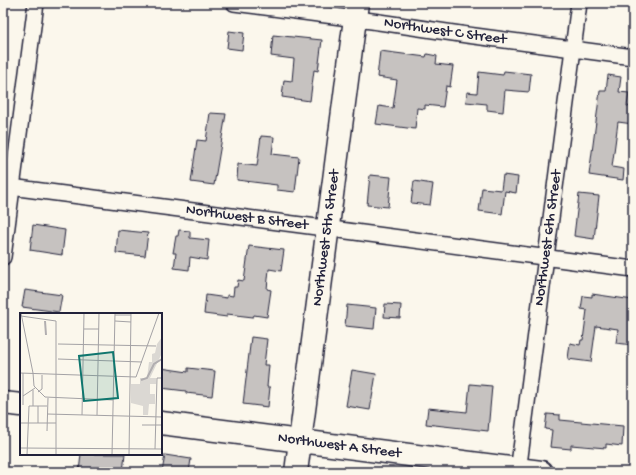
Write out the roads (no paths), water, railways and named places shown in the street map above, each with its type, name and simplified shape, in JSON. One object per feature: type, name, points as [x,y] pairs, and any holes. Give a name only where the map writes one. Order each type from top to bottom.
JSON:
[{"type":"street","points":[[3,257],[8,187],[36,3]]},
{"type":"street","name":"Northwest C Street","points":[[234,3],[356,11],[467,35],[633,57]]},
{"type":"street","name":"Northwest 6th Street","points":[[518,470],[579,3]]},
{"type":"street","name":"Northwest 5th Street","points":[[296,472],[356,11]]},
{"type":"street","name":"Northwest B Street","points":[[8,187],[633,269]]},
{"type":"street","points":[[3,403],[20,405]]},
{"type":"street","name":"Northwest A Street","points":[[162,423],[542,472]]}]
